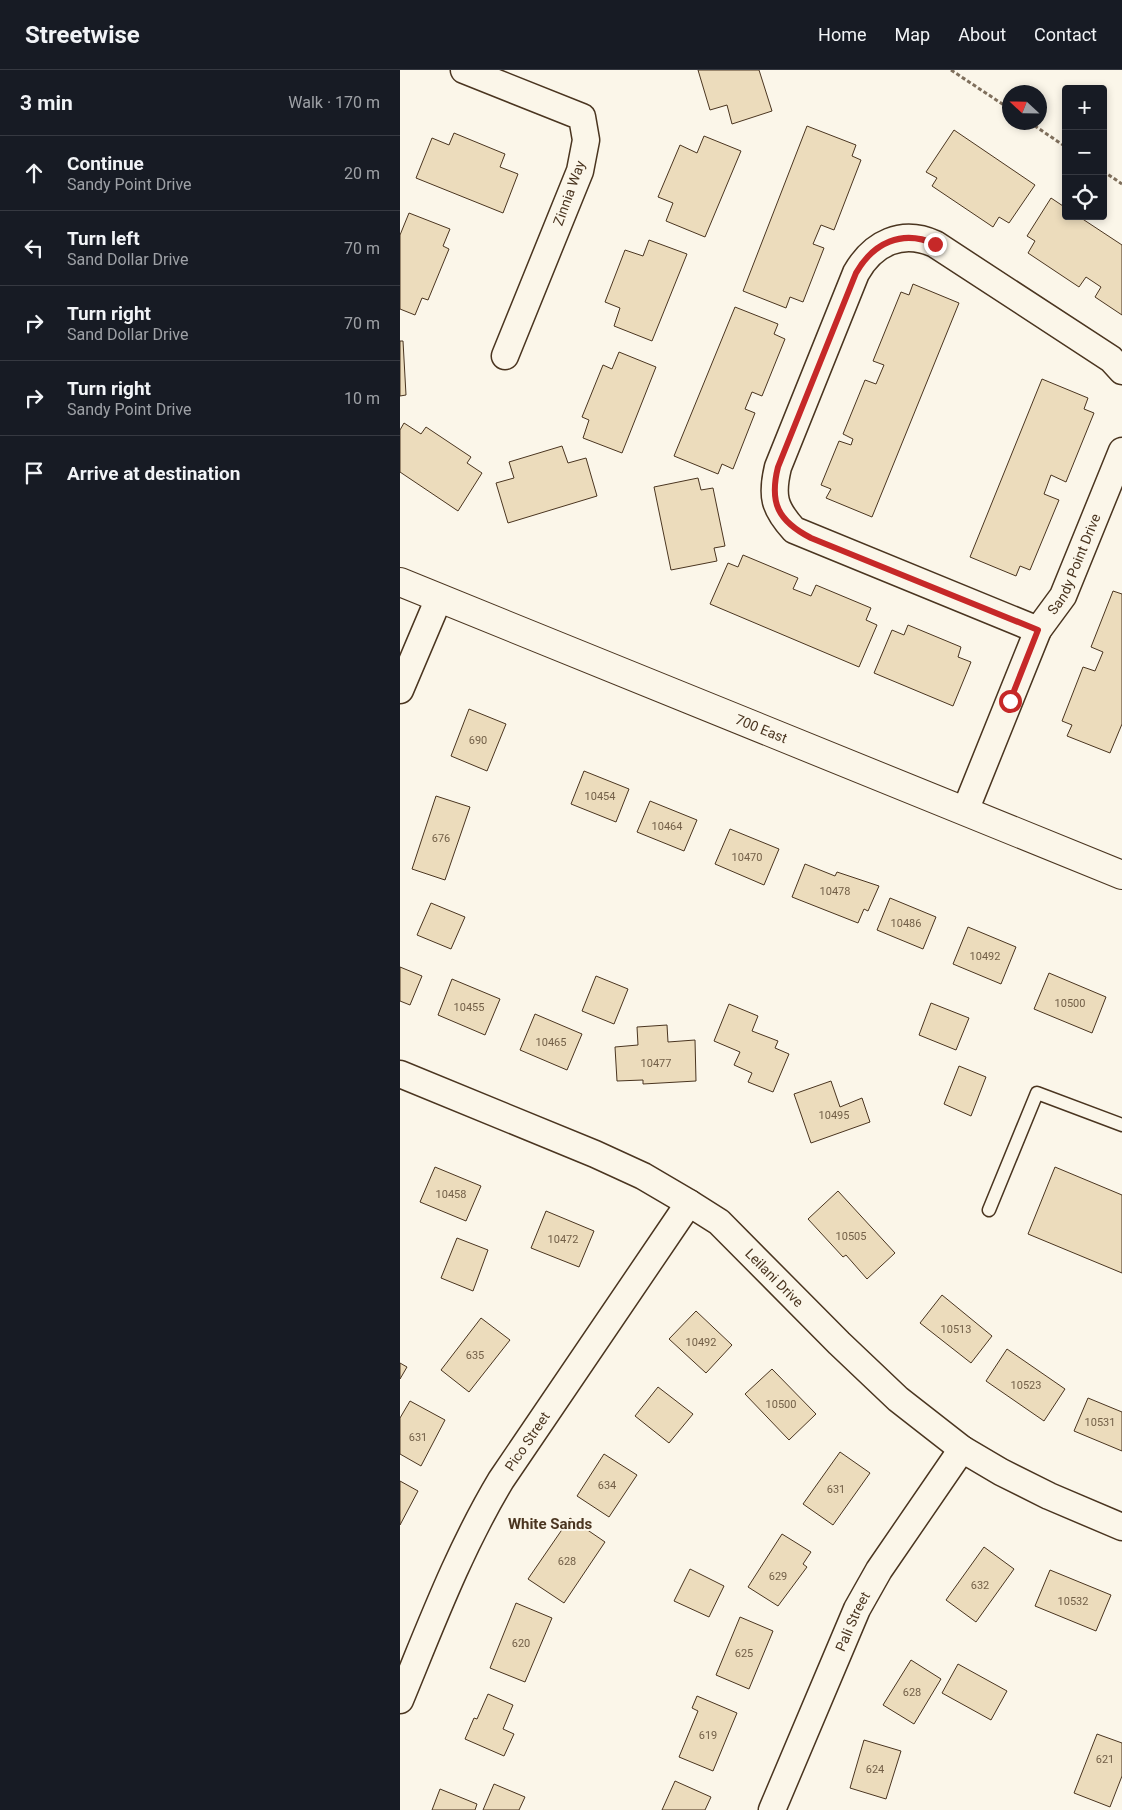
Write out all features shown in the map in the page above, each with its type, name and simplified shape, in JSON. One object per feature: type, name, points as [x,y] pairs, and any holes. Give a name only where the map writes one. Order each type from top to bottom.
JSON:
[{"type":"main road","name":"700 East","points":[[400,582],[1122,875]]},
{"type":"street","name":"Zinnia Way","points":[[464,70],[582,117],[586,140],[580,171],[505,356]]},
{"type":"street","points":[[1038,630],[794,530],[782,517],[774,501],[774,484],[778,467],[856,273],[865,258],[879,246],[895,239],[922,238],[935,244],[1111,359],[1122,371]]},
{"type":"street","name":"Sandy Point Drive","points":[[965,811],[1038,630],[1063,596],[1122,451]]},
{"type":"street","points":[[400,690],[438,598]]},
{"type":"street","name":"Leilani Drive","points":[[400,1074],[595,1154],[643,1176],[689,1203],[724,1226],[839,1343],[898,1399],[962,1449],[1001,1472],[1049,1496],[1122,1527]]},
{"type":"street","name":"Pico Street","points":[[400,1700],[457,1562],[477,1520],[501,1480],[689,1203]]},
{"type":"street","name":"Pali Street","points":[[772,1810],[857,1609],[879,1570],[962,1449]]},
{"type":"lane","points":[[989,1210],[1037,1093],[1122,1125]]},
{"type":"path","points":[[951,70],[1002,104]]},
{"type":"path","points":[[1041,130],[1062,144]]},
{"type":"path","points":[[1107,174],[1122,184]]},
{"type":"building","points":[[698,70],[759,70],[772,111],[732,124],[727,105],[710,110]]},
{"type":"building","points":[[807,126],[856,145],[852,156],[861,160],[834,230],[821,225],[813,244],[824,248],[803,302],[790,297],[786,308],[743,291]]},
{"type":"building","points":[[954,130],[1035,185],[1009,223],[999,217],[993,227],[932,186],[937,178],[926,172]]},
{"type":"building","points":[[454,133],[505,154],[500,167],[518,174],[503,213],[416,178],[432,138],[449,145]]},
{"type":"building","points":[[704,136],[741,151],[705,237],[666,221],[673,203],[658,197],[680,145],[697,153]]},
{"type":"building","points":[[1051,198],[1062,205],[1062,220],[1084,220],[1122,245],[1122,315],[1095,297],[1101,287],[1086,277],[1079,287],[1028,253],[1035,241],[1027,236]]},
{"type":"building","points":[[409,213],[450,229],[443,246],[449,249],[428,300],[422,298],[415,315],[400,309],[400,235]]},
{"type":"building","points":[[649,240],[687,254],[652,341],[614,326],[620,308],[605,302],[625,250],[643,256]]},
{"type":"building","points":[[913,284],[959,303],[872,517],[826,498],[831,489],[821,485],[839,441],[851,445],[853,439],[843,434],[865,380],[876,384],[884,365],[873,361],[901,292],[909,295]]},
{"type":"building","points":[[735,307],[778,324],[774,334],[785,339],[762,396],[752,392],[745,409],[755,413],[733,469],[722,464],[718,474],[674,456]]},
{"type":"building","points":[[400,341],[403,341],[406,395],[400,396]]},
{"type":"building","points":[[619,352],[656,367],[622,453],[583,438],[589,420],[582,417],[603,365],[612,369]]},
{"type":"building","points":[[1042,379],[1088,398],[1084,409],[1094,413],[1066,482],[1051,475],[1044,494],[1059,500],[1030,570],[1020,566],[1016,576],[970,557]]},
{"type":"building","points":[[404,423],[421,434],[426,427],[471,457],[467,463],[482,473],[458,511],[400,472],[400,430]]},
{"type":"building","points":[[562,446],[568,463],[586,458],[597,496],[508,523],[496,483],[514,478],[509,462]]},
{"type":"building","points":[[698,478],[701,490],[713,488],[725,546],[714,548],[717,561],[671,570],[654,487]]},
{"type":"building","points":[[743,555],[798,578],[793,589],[811,596],[816,585],[871,608],[866,620],[877,625],[859,667],[710,604],[728,563],[738,567]]},
{"type":"building","points":[[1113,591],[1122,594],[1122,724],[1110,753],[1067,736],[1072,725],[1062,721],[1083,667],[1095,671],[1103,652],[1091,647]]},
{"type":"building","points":[[908,625],[961,647],[958,657],[971,662],[953,706],[874,673],[892,630],[904,635]]},
{"type":"building","points":[[469,709],[506,724],[487,771],[451,756]]},
{"type":"building","points":[[584,771],[629,789],[616,822],[571,804]]},
{"type":"building","points":[[436,796],[470,807],[445,880],[412,869]]},
{"type":"building","points":[[650,801],[697,820],[684,851],[637,832]]},
{"type":"building","points":[[730,829],[779,849],[764,885],[715,864]]},
{"type":"building","points":[[805,864],[835,876],[837,872],[879,886],[868,911],[864,909],[858,923],[792,897]]},
{"type":"building","points":[[890,898],[936,917],[923,949],[877,930]]},
{"type":"building","points":[[431,903],[465,917],[451,949],[417,935]]},
{"type":"building","points":[[968,927],[1016,947],[1001,984],[953,964]]},
{"type":"building","points":[[400,967],[422,976],[410,1005],[400,1001]]},
{"type":"building","points":[[1049,973],[1106,997],[1092,1033],[1034,1009]]},
{"type":"building","points":[[596,976],[628,989],[614,1024],[582,1011]]},
{"type":"building","points":[[452,979],[500,999],[485,1035],[438,1015]]},
{"type":"building","points":[[931,1003],[969,1018],[956,1050],[919,1035]]},
{"type":"building","points":[[729,1004],[758,1016],[752,1031],[778,1041],[775,1048],[789,1054],[773,1092],[748,1082],[752,1073],[734,1065],[740,1052],[714,1041]]},
{"type":"building","points":[[535,1014],[582,1034],[567,1070],[520,1050]]},
{"type":"building","points":[[667,1025],[668,1042],[695,1040],[696,1081],[643,1084],[643,1080],[617,1081],[615,1047],[638,1045],[637,1027]]},
{"type":"building","points":[[959,1066],[986,1077],[971,1116],[944,1104]]},
{"type":"building","points":[[831,1081],[840,1107],[862,1098],[870,1122],[811,1143],[794,1094]]},
{"type":"building","points":[[435,1167],[481,1186],[466,1221],[420,1202]]},
{"type":"building","points":[[1055,1167],[1122,1195],[1122,1273],[1028,1234]]},
{"type":"building","points":[[838,1191],[895,1253],[867,1279],[846,1255],[843,1257],[808,1219]]},
{"type":"building","points":[[546,1211],[594,1231],[579,1267],[531,1248]]},
{"type":"building","points":[[457,1238],[488,1250],[473,1291],[441,1278]]},
{"type":"building","points":[[942,1295],[992,1336],[971,1363],[920,1323]]},
{"type":"building","points":[[696,1311],[732,1345],[706,1373],[669,1339]]},
{"type":"building","points":[[481,1318],[510,1340],[469,1392],[441,1370]]},
{"type":"building","points":[[1007,1349],[1065,1389],[1044,1421],[986,1381]]},
{"type":"building","points":[[400,1363],[407,1367],[400,1379]]},
{"type":"building","points":[[772,1369],[816,1414],[789,1440],[745,1394]]},
{"type":"building","points":[[658,1387],[693,1414],[669,1443],[635,1416]]},
{"type":"building","points":[[1088,1398],[1122,1412],[1122,1451],[1074,1431]]},
{"type":"building","points":[[410,1401],[445,1420],[421,1466],[400,1454],[400,1418]]},
{"type":"building","points":[[840,1452],[870,1473],[833,1525],[803,1504]]},
{"type":"building","points":[[604,1454],[637,1475],[609,1517],[577,1496]]},
{"type":"building","points":[[400,1481],[418,1491],[400,1525]]},
{"type":"building","points":[[570,1518],[605,1542],[564,1603],[528,1579]]},
{"type":"building","points":[[782,1534],[811,1552],[803,1564],[807,1567],[778,1606],[748,1587]]},
{"type":"building","points":[[984,1547],[1014,1569],[976,1622],[946,1600]]},
{"type":"building","points":[[690,1569],[724,1586],[709,1617],[674,1601]]},
{"type":"building","points":[[1050,1570],[1111,1595],[1096,1631],[1035,1606]]},
{"type":"building","points":[[516,1603],[552,1618],[525,1682],[490,1668]]},
{"type":"building","points":[[740,1617],[773,1631],[749,1689],[716,1675]]},
{"type":"building","points":[[911,1660],[941,1679],[914,1724],[883,1705]]},
{"type":"building","points":[[958,1664],[1007,1691],[991,1720],[942,1693]]},
{"type":"building","points":[[488,1694],[513,1705],[503,1729],[514,1734],[504,1756],[465,1739],[474,1718],[477,1719]]},
{"type":"building","points":[[697,1696],[737,1713],[713,1771],[679,1757],[698,1711],[692,1708]]},
{"type":"building","points":[[1097,1734],[1122,1743],[1122,1776],[1110,1807],[1074,1793]]},
{"type":"building","points":[[864,1740],[901,1751],[886,1799],[850,1788]]},
{"type":"building","points":[[675,1781],[711,1797],[705,1810],[662,1810]]},
{"type":"building","points":[[494,1784],[525,1797],[519,1810],[483,1810]]},
{"type":"building","points":[[440,1789],[477,1804],[475,1810],[432,1810]]},
{"type":"district","name":"White Sands","points":[[550,1524]]},
{"type":"route","points":[[935,244],[922,238],[895,239],[879,246],[865,258],[856,273],[778,467],[774,484],[774,501],[782,517],[794,530],[1038,630],[1010,701]]}]
